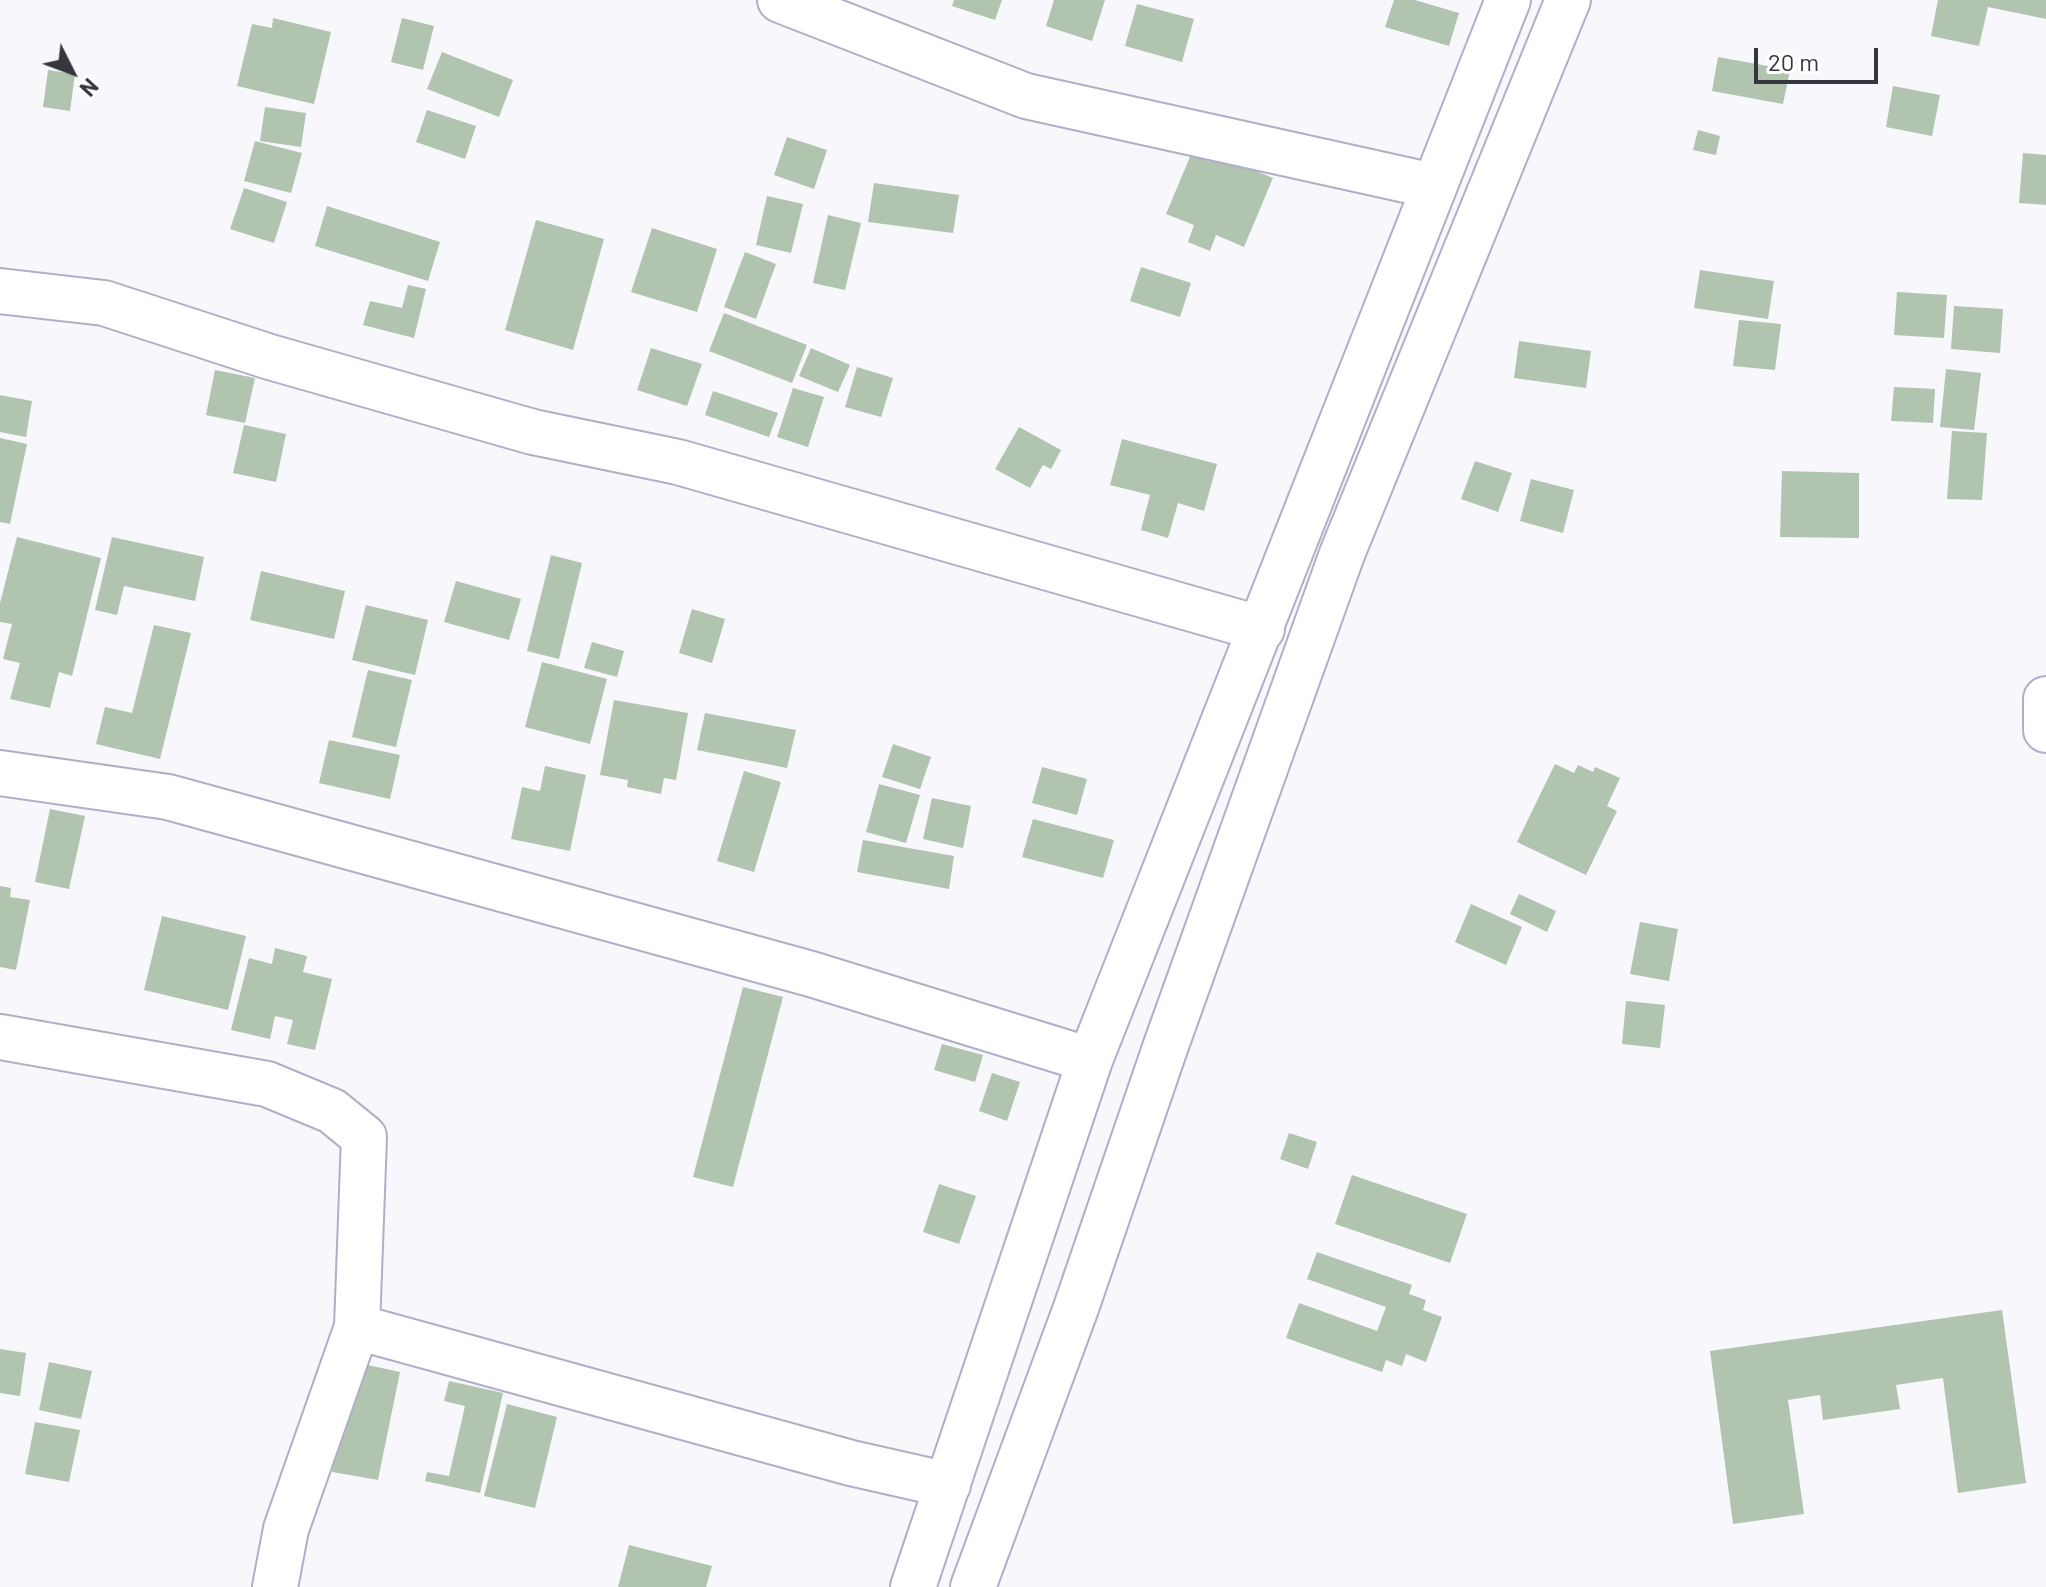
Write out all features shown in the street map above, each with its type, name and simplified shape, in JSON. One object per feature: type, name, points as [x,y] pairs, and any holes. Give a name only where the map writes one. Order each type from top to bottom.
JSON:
[{"type":"street","points":[[780,0],[865,16],[1026,96],[1433,186]]},
{"type":"street","points":[[913,1587],[1090,1060],[1508,0]]},
{"type":"street","points":[[973,1587],[1076,1308],[1165,1048],[1342,554],[1568,0]]},
{"type":"street","points":[[1455,130],[1489,200]]},
{"type":"street","points":[[0,291],[104,303],[270,357],[533,432],[678,462],[1262,629]]},
{"type":"street","points":[[2046,699],[2046,730]]},
{"type":"street","points":[[0,773],[168,797],[811,974],[1090,1060]]},
{"type":"street","points":[[0,1037],[267,1084],[332,1111],[364,1137],[357,1327],[286,1529],[275,1587]]},
{"type":"street","points":[[357,1327],[851,1463],[948,1485]]},
{"type":"building","points":[[954,0],[1002,0],[995,20],[952,6]]},
{"type":"building","points":[[1054,0],[1105,0],[1092,41],[1046,26]]},
{"type":"building","points":[[1394,0],[1415,0],[1459,13],[1449,46],[1385,27]]},
{"type":"building","points":[[1938,0],[2046,0],[2046,19],[1988,7],[1979,46],[1931,36]]},
{"type":"building","points":[[1137,4],[1194,19],[1182,62],[1125,46]]},
{"type":"building","points":[[273,18],[331,32],[314,104],[237,86],[252,24],[272,28]]},
{"type":"building","points":[[402,18],[434,26],[423,70],[391,62]]},
{"type":"building","points":[[442,52],[513,80],[499,117],[427,89]]},
{"type":"building","points":[[1718,57],[1790,70],[1783,104],[1712,91]]},
{"type":"building","points":[[48,70],[75,74],[70,111],[43,107]]},
{"type":"building","points":[[1893,86],[1940,95],[1932,136],[1886,127]]},
{"type":"building","points":[[265,107],[306,113],[301,147],[260,141]]},
{"type":"building","points":[[427,110],[476,126],[465,159],[416,142]]},
{"type":"building","points":[[1698,130],[1720,136],[1716,155],[1693,150]]},
{"type":"building","points":[[787,137],[827,150],[814,189],[774,175]]},
{"type":"building","points":[[255,141],[302,153],[291,193],[244,181]]},
{"type":"building","points":[[1195,145],[1273,178],[1244,247],[1216,235],[1210,251],[1188,242],[1194,225],[1166,214]]},
{"type":"building","points":[[2023,153],[2046,155],[2046,205],[2019,203]]},
{"type":"building","points":[[874,183],[959,195],[953,233],[868,222]]},
{"type":"building","points":[[244,188],[287,202],[274,243],[230,229]]},
{"type":"building","points":[[767,196],[803,204],[791,253],[756,245]]},
{"type":"building","points":[[327,206],[440,242],[428,281],[315,246]]},
{"type":"building","points":[[828,215],[861,223],[845,290],[813,283]]},
{"type":"building","points":[[536,220],[604,239],[573,350],[505,330]]},
{"type":"building","points":[[652,228],[717,249],[697,312],[631,292]]},
{"type":"building","points":[[745,252],[776,264],[756,319],[724,307]]},
{"type":"building","points":[[1141,267],[1191,283],[1180,317],[1130,301]]},
{"type":"building","points":[[1700,270],[1774,281],[1768,319],[1694,308]]},
{"type":"building","points":[[408,285],[426,289],[414,338],[363,325],[370,301],[402,308]]},
{"type":"building","points":[[1897,292],[1947,295],[1944,338],[1894,335]]},
{"type":"building","points":[[1954,306],[2003,309],[2000,353],[1951,349]]},
{"type":"building","points":[[724,313],[807,345],[792,383],[709,351]]},
{"type":"building","points":[[1739,320],[1781,324],[1775,370],[1733,366]]},
{"type":"building","points":[[1519,341],[1591,351],[1586,388],[1514,378]]},
{"type":"building","points":[[651,348],[702,364],[687,406],[637,390]]},
{"type":"building","points":[[811,348],[850,365],[838,392],[799,376]]},
{"type":"building","points":[[857,367],[893,378],[881,417],[845,407]]},
{"type":"building","points":[[1946,369],[1981,373],[1974,430],[1940,427]]},
{"type":"building","points":[[215,370],[255,378],[245,423],[206,415]]},
{"type":"building","points":[[1894,387],[1935,389],[1933,423],[1891,421]]},
{"type":"building","points":[[793,388],[824,397],[808,447],[777,437]]},
{"type":"building","points":[[713,391],[778,413],[769,437],[705,415]]},
{"type":"building","points":[[0,395],[32,401],[26,437],[0,432]]},
{"type":"building","points":[[244,425],[286,434],[276,482],[233,473]]},
{"type":"building","points":[[1019,427],[1061,450],[1051,469],[1043,465],[1030,488],[995,469]]},
{"type":"building","points":[[1952,431],[1987,433],[1982,500],[1947,499]]},
{"type":"building","points":[[0,438],[27,444],[10,524],[0,522]]},
{"type":"building","points":[[1122,439],[1217,464],[1204,511],[1178,503],[1168,538],[1141,530],[1150,495],[1110,485]]},
{"type":"building","points":[[1475,461],[1512,473],[1498,512],[1461,499]]},
{"type":"building","points":[[1782,471],[1859,473],[1859,538],[1780,537]]},
{"type":"building","points":[[1531,479],[1574,490],[1563,533],[1520,521]]},
{"type":"building","points":[[17,537],[101,558],[72,676],[59,672],[50,708],[10,699],[20,663],[3,659],[12,624],[0,622],[0,603]]},
{"type":"building","points":[[112,537],[204,557],[195,601],[124,586],[117,615],[95,610]]},
{"type":"building","points":[[551,555],[582,563],[559,659],[527,651]]},
{"type":"building","points":[[261,571],[345,591],[334,639],[250,620]]},
{"type":"building","points":[[456,581],[521,599],[509,640],[444,622]]},
{"type":"building","points":[[366,605],[428,620],[415,675],[352,660]]},
{"type":"building","points":[[692,609],[725,619],[712,663],[679,653]]},
{"type":"building","points":[[154,625],[191,633],[160,759],[96,744],[105,707],[132,713]]},
{"type":"building","points":[[592,642],[624,651],[617,677],[584,668]]},
{"type":"building","points":[[542,662],[607,679],[590,744],[525,727]]},
{"type":"building","points":[[368,670],[412,680],[396,747],[352,737]]},
{"type":"building","points":[[614,700],[688,713],[676,780],[664,778],[661,794],[627,787],[628,780],[600,775]]},
{"type":"building","points":[[705,713],[796,730],[787,768],[697,750]]},
{"type":"building","points":[[329,740],[400,755],[390,799],[319,783]]},
{"type":"building","points":[[893,744],[931,757],[920,789],[882,777]]},
{"type":"building","points":[[1555,764],[1574,773],[1578,765],[1593,772],[1595,767],[1620,778],[1607,806],[1617,811],[1586,875],[1517,842]]},
{"type":"building","points":[[545,766],[586,775],[570,851],[511,839],[522,787],[540,791]]},
{"type":"building","points":[[1042,767],[1087,779],[1077,815],[1032,803]]},
{"type":"building","points":[[744,771],[781,782],[754,872],[717,861]]},
{"type":"building","points":[[879,784],[920,795],[906,843],[866,832]]},
{"type":"building","points":[[932,798],[971,806],[963,848],[923,839]]},
{"type":"building","points":[[50,809],[85,816],[69,889],[35,882]]},
{"type":"building","points":[[1033,819],[1114,840],[1103,878],[1022,857]]},
{"type":"building","points":[[863,840],[954,856],[949,889],[857,872]]},
{"type":"building","points":[[0,886],[11,888],[10,897],[30,900],[16,970],[0,967]]},
{"type":"building","points":[[1519,894],[1556,911],[1547,932],[1510,914]]},
{"type":"building","points":[[1471,904],[1522,927],[1506,965],[1455,942]]},
{"type":"building","points":[[162,916],[246,936],[228,1010],[144,990]]},
{"type":"building","points":[[1640,922],[1678,929],[1669,981],[1630,974]]},
{"type":"building","points":[[275,948],[307,956],[303,972],[332,979],[315,1050],[287,1044],[293,1020],[275,1016],[270,1039],[231,1030],[249,958],[272,964]]},
{"type":"building","points":[[743,987],[783,997],[733,1187],[693,1177]]},
{"type":"building","points":[[1626,1001],[1665,1005],[1660,1048],[1622,1044]]},
{"type":"building","points":[[942,1044],[983,1055],[975,1082],[934,1070]]},
{"type":"building","points":[[992,1073],[1020,1082],[1007,1121],[979,1111]]},
{"type":"building","points":[[1289,1133],[1317,1142],[1308,1169],[1280,1159]]},
{"type":"building","points":[[1352,1175],[1467,1214],[1450,1263],[1335,1224]]},
{"type":"building","points":[[939,1184],[976,1196],[959,1244],[923,1232]]},
{"type":"building","points":[[1317,1252],[1412,1285],[1409,1294],[1426,1300],[1423,1310],[1442,1317],[1426,1362],[1406,1354],[1402,1366],[1386,1360],[1382,1372],[1286,1338],[1299,1303],[1377,1331],[1386,1307],[1307,1279]]},
{"type":"building","points":[[2002,1310],[2026,1483],[1958,1493],[1943,1378],[1896,1385],[1900,1409],[1823,1420],[1820,1395],[1788,1400],[1804,1514],[1733,1524],[1710,1351]]},
{"type":"building","points":[[0,1349],[26,1353],[20,1396],[0,1393]]},
{"type":"building","points":[[49,1362],[92,1371],[81,1419],[39,1410]]},
{"type":"building","points":[[354,1362],[400,1372],[378,1480],[332,1472]]},
{"type":"building","points":[[449,1381],[503,1393],[480,1493],[425,1481],[427,1472],[449,1476],[465,1406],[444,1401]]},
{"type":"building","points":[[507,1404],[557,1417],[535,1508],[484,1496]]},
{"type":"building","points":[[35,1422],[80,1430],[69,1482],[25,1474]]},
{"type":"building","points":[[629,1545],[712,1566],[706,1587],[618,1587]]}]
